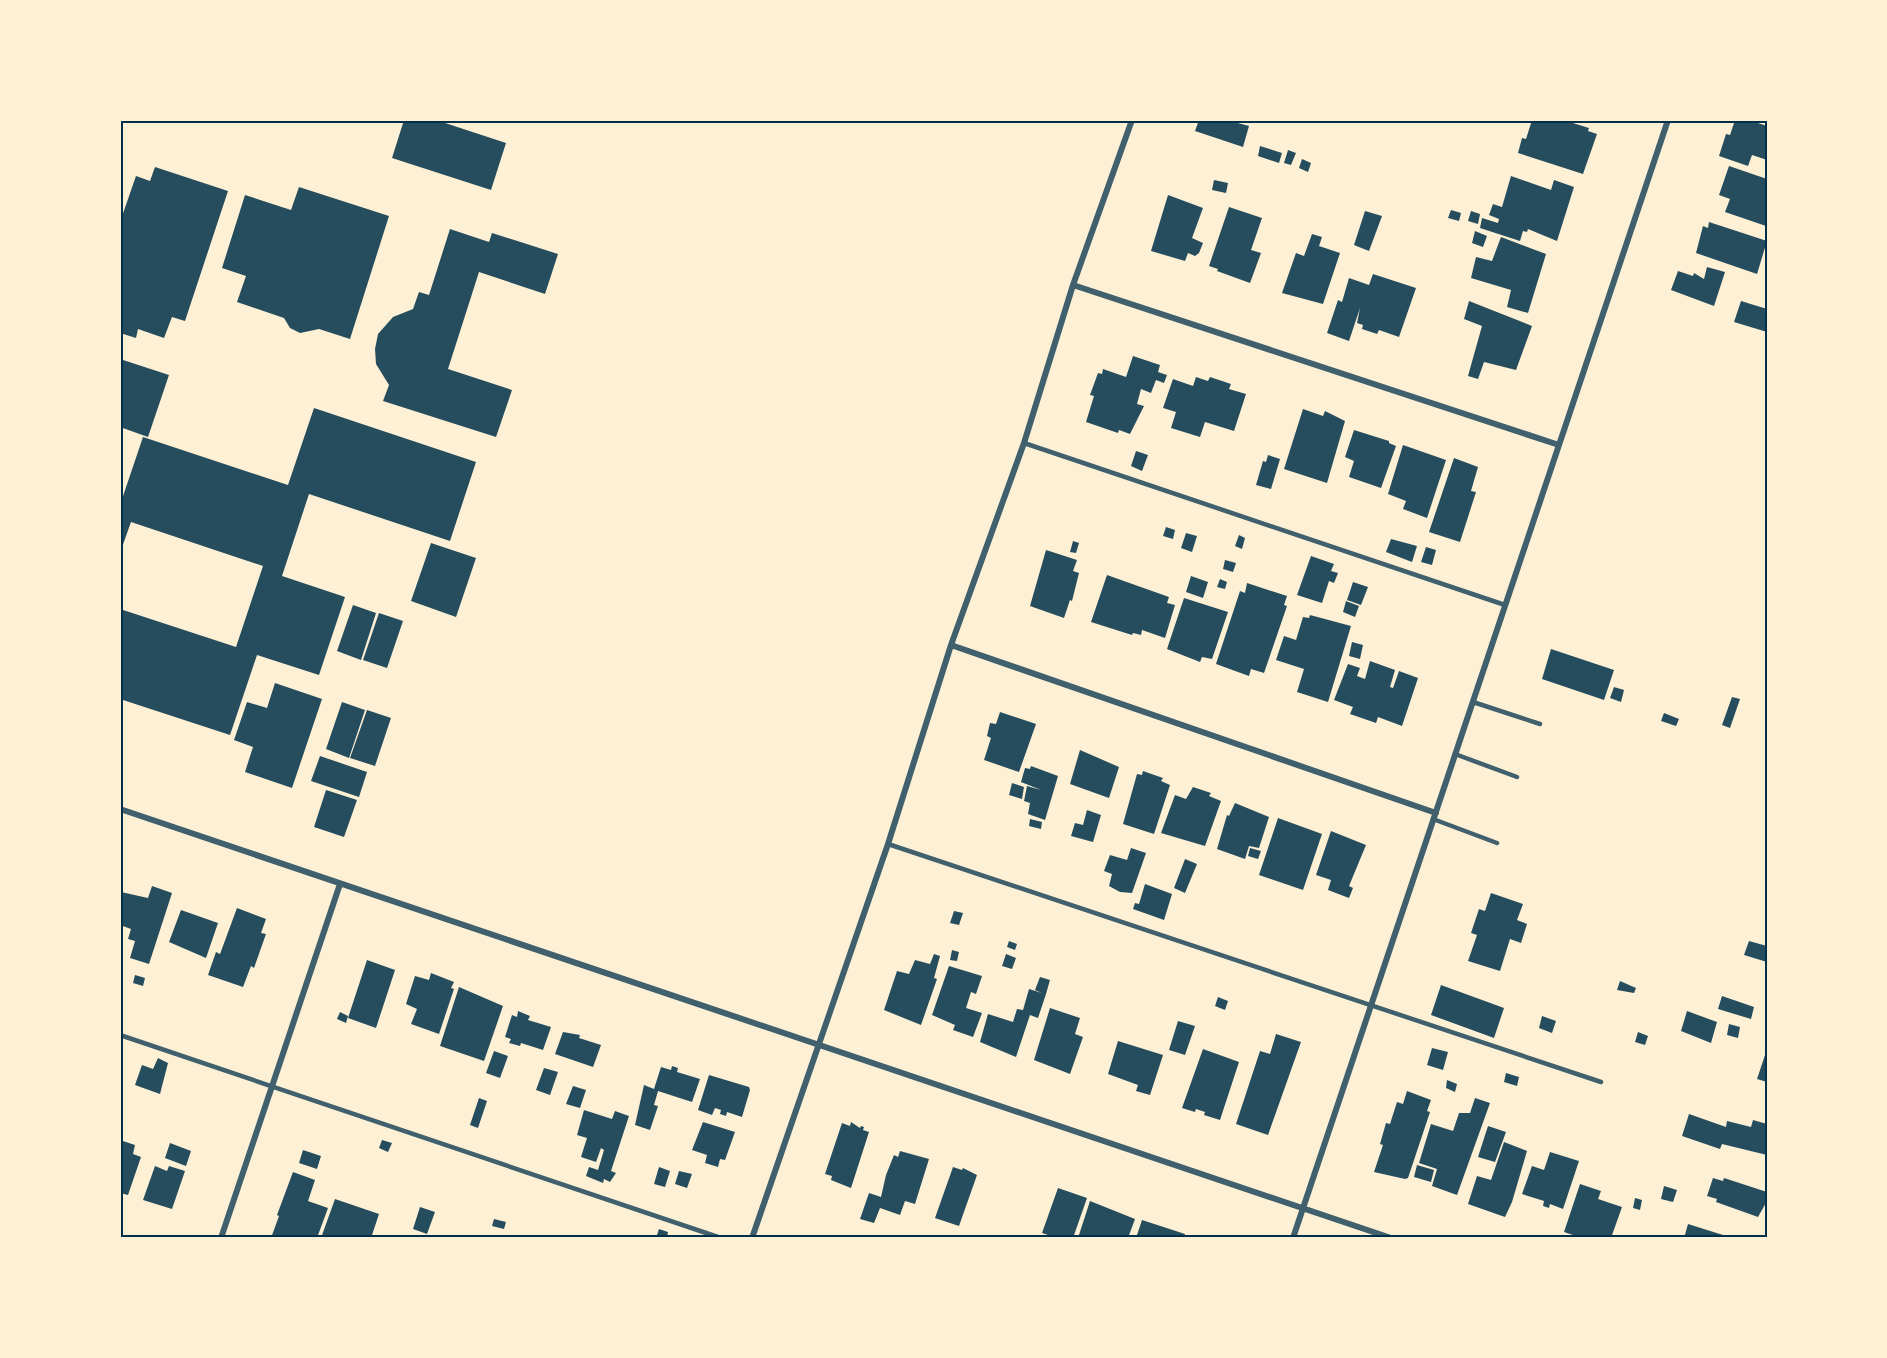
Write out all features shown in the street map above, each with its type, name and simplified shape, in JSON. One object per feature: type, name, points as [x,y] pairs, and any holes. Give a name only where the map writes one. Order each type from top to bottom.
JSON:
[{"type":"street","points":[[752,1238],[816,1045],[888,844],[951,645],[1024,443],[1073,285],[1132,120]]},
{"type":"street","points":[[1293,1238],[1668,120]]},
{"type":"street","points":[[1073,285],[1559,445]]},
{"type":"street","points":[[951,645],[1435,816]]},
{"type":"street","points":[[120,810],[1391,1238]]},
{"type":"street","points":[[220,1238],[340,884]]},
{"type":"lane","points":[[1024,443],[1505,605]]},
{"type":"lane","points":[[1473,702],[1540,724]]},
{"type":"lane","points":[[1455,754],[1517,777]]},
{"type":"lane","points":[[1435,816],[1497,843]]},
{"type":"lane","points":[[888,844],[1601,1082]]},
{"type":"lane","points":[[120,1035],[721,1238]]},
{"type":"building","points":[[404,120],[436,120],[506,143],[491,190],[392,158]]},
{"type":"building","points":[[1199,120],[1235,120],[1234,122],[1249,126],[1243,147],[1195,131]]},
{"type":"building","points":[[1532,120],[1563,120],[1589,128],[1588,131],[1597,134],[1583,174],[1518,153],[1522,138],[1526,139]]},
{"type":"building","points":[[1735,120],[1749,120],[1767,126],[1767,160],[1752,155],[1748,166],[1719,156],[1726,134],[1730,135]]},
{"type":"building","points":[[1260,146],[1282,153],[1279,163],[1258,156]]},
{"type":"building","points":[[1288,150],[1296,153],[1291,165],[1284,163]]},
{"type":"building","points":[[1302,159],[1311,163],[1308,172],[1299,168]]},
{"type":"building","points":[[1729,166],[1767,179],[1766,226],[1725,212],[1730,199],[1719,195]]},
{"type":"building","points":[[155,167],[228,191],[185,321],[172,317],[164,338],[138,329],[136,338],[120,333],[120,222],[136,176],[150,181]]},
{"type":"building","points":[[1511,176],[1551,190],[1554,180],[1574,187],[1557,241],[1528,229],[1527,232],[1523,231],[1520,241],[1480,228],[1482,218],[1498,223],[1499,219],[1489,215],[1493,204],[1502,207]]},
{"type":"building","points":[[1214,180],[1228,183],[1226,193],[1212,190]]},
{"type":"building","points":[[299,187],[389,216],[350,339],[319,329],[300,333],[290,328],[284,318],[237,302],[246,276],[222,268],[245,195],[291,210]]},
{"type":"building","points":[[1168,195],[1203,208],[1192,238],[1203,243],[1199,253],[1195,256],[1188,253],[1185,261],[1151,251]]},
{"type":"building","points":[[1229,207],[1262,218],[1251,250],[1261,253],[1250,283],[1209,266]]},
{"type":"building","points":[[1451,210],[1461,213],[1459,221],[1448,218]]},
{"type":"building","points":[[1365,211],[1382,216],[1369,251],[1354,245]]},
{"type":"building","points":[[1471,211],[1480,214],[1478,224],[1468,221]]},
{"type":"building","points":[[1709,222],[1767,241],[1757,274],[1696,253],[1703,226],[1708,228]]},
{"type":"building","points":[[450,229],[489,242],[492,233],[558,254],[545,294],[479,272],[448,369],[512,390],[496,437],[383,401],[389,385],[376,364],[375,349],[378,334],[393,317],[413,309],[419,292],[429,295]]},
{"type":"building","points":[[1475,231],[1487,236],[1483,247],[1472,243]]},
{"type":"building","points":[[1312,234],[1322,237],[1319,246],[1340,253],[1323,304],[1282,293],[1296,253],[1304,256]]},
{"type":"building","points":[[1501,237],[1546,254],[1528,313],[1507,307],[1511,290],[1471,278],[1476,257],[1492,261]]},
{"type":"building","points":[[1707,267],[1725,272],[1714,306],[1671,290],[1678,271],[1693,276],[1694,273],[1704,279]]},
{"type":"building","points":[[1373,274],[1416,288],[1399,337],[1379,330],[1377,334],[1362,329],[1363,325],[1357,323],[1360,308],[1349,341],[1327,333],[1338,300],[1342,302],[1349,278],[1369,285]]},
{"type":"building","points":[[1469,301],[1532,326],[1516,370],[1484,362],[1478,379],[1468,376],[1482,326],[1464,319]]},
{"type":"building","points":[[1741,301],[1767,309],[1767,332],[1734,322]]},
{"type":"building","points":[[1133,356],[1160,365],[1158,372],[1167,375],[1164,383],[1156,380],[1151,393],[1141,389],[1137,404],[1144,406],[1130,434],[1119,430],[1118,433],[1086,422],[1094,396],[1090,395],[1098,373],[1102,374],[1103,369],[1126,377]]},
{"type":"building","points":[[120,359],[169,375],[148,437],[120,427]]},
{"type":"building","points":[[1196,377],[1208,381],[1210,377],[1231,384],[1229,389],[1246,394],[1234,431],[1205,422],[1200,437],[1171,428],[1176,412],[1163,408],[1173,379],[1193,386]]},
{"type":"building","points":[[314,408],[476,462],[450,541],[309,494],[282,576],[345,597],[319,675],[257,655],[230,735],[120,699],[120,609],[236,647],[263,566],[131,522],[120,553],[120,505],[143,437],[288,485]]},
{"type":"building","points":[[1303,409],[1323,416],[1325,411],[1345,421],[1327,483],[1284,469]]},
{"type":"building","points":[[1354,430],[1389,441],[1396,446],[1381,488],[1349,477],[1354,461],[1345,457]]},
{"type":"building","points":[[1403,445],[1446,460],[1427,518],[1403,509],[1406,501],[1388,494]]},
{"type":"building","points":[[1136,451],[1148,455],[1142,471],[1131,466]]},
{"type":"building","points":[[1268,455],[1280,459],[1271,489],[1256,485],[1263,461],[1266,462]]},
{"type":"building","points":[[1454,458],[1478,467],[1471,491],[1476,492],[1460,542],[1429,532]]},
{"type":"building","points":[[1166,527],[1175,530],[1173,539],[1163,536]]},
{"type":"building","points":[[1186,533],[1197,536],[1192,552],[1181,548]]},
{"type":"building","points":[[1239,535],[1245,538],[1242,549],[1235,546]]},
{"type":"building","points":[[1391,539],[1417,546],[1412,562],[1386,552]]},
{"type":"building","points":[[1073,541],[1079,543],[1076,553],[1070,552]]},
{"type":"building","points":[[431,543],[476,558],[456,617],[411,601]]},
{"type":"building","points":[[1426,547],[1436,550],[1432,565],[1421,562]]},
{"type":"building","points":[[1046,550],[1077,560],[1073,571],[1079,573],[1072,601],[1070,600],[1064,618],[1030,606]]},
{"type":"building","points":[[1311,556],[1334,564],[1331,571],[1338,573],[1334,583],[1329,581],[1322,603],[1297,595]]},
{"type":"building","points":[[1225,560],[1236,563],[1233,572],[1223,569]]},
{"type":"building","points":[[1107,575],[1169,597],[1167,603],[1175,605],[1165,638],[1142,630],[1141,635],[1133,633],[1132,635],[1091,622]]},
{"type":"building","points":[[1191,576],[1208,582],[1203,598],[1186,592]]},
{"type":"building","points":[[1220,579],[1227,582],[1225,589],[1217,587]]},
{"type":"building","points":[[1353,582],[1368,587],[1361,605],[1347,600]]},
{"type":"building","points":[[1247,583],[1287,596],[1284,605],[1287,606],[1264,673],[1251,669],[1249,676],[1216,664],[1240,591],[1245,593]]},
{"type":"building","points":[[1184,598],[1228,612],[1212,659],[1202,657],[1200,662],[1167,649]]},
{"type":"building","points":[[1346,601],[1359,606],[1355,617],[1343,612]]},
{"type":"building","points":[[353,605],[376,613],[361,660],[337,651]]},
{"type":"building","points":[[379,613],[403,621],[387,668],[363,660]]},
{"type":"building","points":[[1310,615],[1351,626],[1328,702],[1297,692],[1304,669],[1276,660],[1284,636],[1296,640],[1303,617],[1309,618]]},
{"type":"building","points":[[1352,642],[1363,645],[1360,659],[1349,656]]},
{"type":"building","points":[[1551,649],[1614,670],[1604,700],[1542,679]]},
{"type":"building","points":[[1370,661],[1395,670],[1390,687],[1393,688],[1399,671],[1418,678],[1402,726],[1378,717],[1376,723],[1350,714],[1353,707],[1334,700],[1348,664],[1360,668],[1357,676],[1365,679]]},
{"type":"building","points":[[275,683],[322,699],[292,788],[245,772],[253,747],[234,740],[247,702],[267,708]]},
{"type":"building","points":[[1614,687],[1624,690],[1621,702],[1610,698]]},
{"type":"building","points":[[1732,697],[1740,699],[1730,728],[1722,725]]},
{"type":"building","points":[[342,702],[365,710],[349,758],[326,749]]},
{"type":"building","points":[[367,710],[391,718],[375,766],[350,758]]},
{"type":"building","points":[[1000,712],[1036,724],[1019,772],[984,760],[991,738],[987,736],[990,723],[996,724]]},
{"type":"building","points":[[1664,713],[1679,719],[1676,726],[1661,721]]},
{"type":"building","points":[[1080,750],[1119,767],[1109,798],[1070,784]]},
{"type":"building","points":[[320,756],[367,772],[359,797],[311,781]]},
{"type":"building","points":[[1031,766],[1058,776],[1045,820],[1028,814],[1030,803],[1024,801],[1027,786],[1041,790],[1021,782],[1025,768],[1030,769]]},
{"type":"building","points":[[1143,771],[1163,778],[1161,781],[1170,785],[1154,834],[1123,824],[1137,774],[1142,775]]},
{"type":"building","points":[[1012,783],[1024,787],[1022,799],[1009,795]]},
{"type":"building","points":[[1193,787],[1211,793],[1209,796],[1221,801],[1205,846],[1161,833],[1175,795],[1186,799]]},
{"type":"building","points":[[326,790],[357,800],[344,837],[314,827]]},
{"type":"building","points":[[1235,803],[1269,817],[1259,848],[1249,846],[1245,859],[1217,849],[1227,815],[1229,816]]},
{"type":"building","points":[[1087,810],[1101,815],[1093,842],[1071,836],[1075,823],[1083,825]]},
{"type":"building","points":[[1278,818],[1322,834],[1303,890],[1259,875]]},
{"type":"building","points":[[1030,819],[1042,822],[1041,829],[1029,826]]},
{"type":"building","points":[[1331,831],[1366,845],[1349,886],[1353,888],[1349,898],[1328,890],[1331,880],[1316,875]]},
{"type":"building","points":[[1131,848],[1146,853],[1132,893],[1120,892],[1109,886],[1112,874],[1104,871],[1110,855],[1127,860]]},
{"type":"building","points":[[1250,848],[1261,851],[1258,859],[1248,856]]},
{"type":"building","points":[[1185,859],[1197,864],[1185,893],[1174,888]]},
{"type":"building","points":[[1145,884],[1172,894],[1164,920],[1133,909],[1135,903],[1139,904]]},
{"type":"building","points":[[152,886],[172,893],[149,964],[130,958],[135,941],[128,939],[131,929],[120,925],[120,896],[121,892],[148,898]]},
{"type":"building","points":[[1491,893],[1523,904],[1517,920],[1527,924],[1521,943],[1510,939],[1500,971],[1468,961],[1477,935],[1471,933],[1479,909],[1485,911]]},
{"type":"building","points":[[237,908],[266,919],[261,933],[266,934],[254,968],[251,966],[243,987],[208,975],[216,952],[220,954]]},
{"type":"building","points":[[181,910],[218,923],[206,958],[169,942]]},
{"type":"building","points":[[954,911],[963,913],[959,925],[950,923]]},
{"type":"building","points":[[1009,941],[1017,944],[1015,950],[1007,947]]},
{"type":"building","points":[[1749,941],[1767,946],[1767,962],[1744,955]]},
{"type":"building","points":[[952,950],[959,952],[957,961],[950,960]]},
{"type":"building","points":[[934,954],[940,956],[934,978],[937,979],[921,1025],[884,1010],[897,971],[909,974],[915,960],[930,964]]},
{"type":"building","points":[[1006,954],[1016,958],[1012,969],[1002,966]]},
{"type":"building","points":[[367,960],[395,970],[376,1028],[348,1018]]},
{"type":"building","points":[[949,966],[982,976],[976,994],[971,992],[966,1008],[982,1013],[973,1037],[953,1030],[955,1025],[932,1015]]},
{"type":"building","points":[[431,973],[454,982],[451,988],[454,989],[439,1034],[411,1024],[417,1009],[406,1004],[415,976],[429,980]]},
{"type":"building","points":[[135,975],[145,978],[143,986],[133,983]]},
{"type":"building","points":[[1040,977],[1050,980],[1046,994],[1038,1018],[1030,1015],[1016,1057],[980,1042],[988,1014],[1013,1022],[1017,1009],[1023,1010],[1029,989],[1042,993],[1035,990]]},
{"type":"building","points":[[1620,981],[1636,988],[1634,993],[1617,990]]},
{"type":"building","points":[[1441,985],[1504,1008],[1494,1038],[1431,1015]]},
{"type":"building","points":[[459,987],[503,1006],[484,1061],[440,1046]]},
{"type":"building","points":[[1722,996],[1754,1007],[1751,1019],[1718,1009]]},
{"type":"building","points":[[1218,997],[1228,1001],[1225,1010],[1215,1006]]},
{"type":"building","points":[[1050,1008],[1080,1018],[1075,1034],[1083,1037],[1070,1074],[1034,1060]]},
{"type":"building","points":[[518,1011],[530,1016],[528,1020],[551,1027],[543,1050],[521,1043],[520,1046],[509,1043],[511,1039],[505,1037],[512,1015],[517,1017]]},
{"type":"building","points":[[1687,1011],[1717,1022],[1711,1043],[1681,1031]]},
{"type":"building","points":[[340,1012],[348,1016],[346,1023],[337,1019]]},
{"type":"building","points":[[1542,1016],[1556,1021],[1552,1033],[1539,1028]]},
{"type":"building","points":[[1178,1021],[1195,1026],[1185,1055],[1169,1050]]},
{"type":"building","points":[[1729,1024],[1740,1027],[1738,1038],[1727,1035]]},
{"type":"building","points":[[563,1032],[580,1035],[579,1038],[601,1045],[593,1067],[555,1054]]},
{"type":"building","points":[[1638,1032],[1648,1036],[1645,1045],[1635,1042]]},
{"type":"building","points":[[1276,1034],[1301,1042],[1268,1135],[1236,1124],[1260,1051],[1270,1054]]},
{"type":"building","points":[[1118,1041],[1163,1055],[1150,1095],[1136,1091],[1138,1085],[1108,1074]]},
{"type":"building","points":[[1432,1048],[1448,1052],[1443,1070],[1427,1065]]},
{"type":"building","points":[[1203,1049],[1239,1062],[1220,1120],[1204,1115],[1205,1112],[1196,1109],[1195,1112],[1182,1108]]},
{"type":"building","points":[[1767,1049],[1767,1082],[1757,1079]]},
{"type":"building","points":[[494,1051],[508,1056],[500,1078],[486,1073]]},
{"type":"building","points":[[158,1058],[168,1063],[160,1094],[135,1085],[142,1065],[153,1069]]},
{"type":"building","points":[[672,1066],[678,1068],[677,1072],[700,1079],[692,1102],[658,1091],[654,1105],[658,1106],[650,1130],[635,1125],[644,1085],[654,1089],[661,1067],[671,1070]]},
{"type":"building","points":[[544,1068],[558,1072],[550,1095],[536,1090]]},
{"type":"building","points":[[1506,1073],[1519,1077],[1517,1086],[1504,1082]]},
{"type":"building","points":[[709,1075],[749,1087],[742,1117],[727,1112],[726,1116],[720,1114],[721,1110],[715,1108],[712,1115],[698,1110]]},
{"type":"building","points":[[1447,1080],[1457,1084],[1455,1092],[1446,1088]]},
{"type":"building","points":[[573,1086],[586,1090],[580,1108],[566,1104]]},
{"type":"building","points":[[1407,1091],[1431,1100],[1427,1111],[1430,1112],[1408,1178],[1405,1179],[1374,1172],[1383,1145],[1380,1144],[1386,1123],[1390,1124],[1397,1102],[1403,1104]]},
{"type":"building","points":[[479,1098],[487,1101],[478,1128],[470,1125]]},
{"type":"building","points":[[1475,1098],[1490,1103],[1457,1195],[1432,1186],[1437,1169],[1419,1163],[1431,1124],[1453,1131],[1459,1113],[1470,1113]]},
{"type":"building","points":[[584,1110],[612,1119],[615,1111],[629,1116],[611,1171],[616,1173],[610,1182],[604,1179],[603,1183],[586,1176],[589,1167],[598,1170],[604,1150],[601,1148],[596,1162],[581,1157],[587,1138],[577,1135]]},
{"type":"building","points":[[1689,1114],[1726,1127],[1727,1121],[1751,1127],[1753,1120],[1767,1124],[1767,1155],[1722,1144],[1720,1149],[1682,1136]]},
{"type":"building","points":[[703,1122],[735,1132],[725,1160],[720,1159],[718,1167],[705,1163],[707,1155],[692,1150]]},
{"type":"building","points":[[851,1122],[860,1128],[864,1127],[863,1130],[869,1132],[851,1188],[831,1180],[832,1176],[825,1174],[842,1123],[850,1126]]},
{"type":"building","points":[[1488,1126],[1506,1132],[1495,1162],[1478,1157]]},
{"type":"building","points":[[120,1140],[135,1145],[133,1154],[141,1157],[128,1195],[120,1193]]},
{"type":"building","points":[[382,1140],[392,1143],[388,1152],[379,1148]]},
{"type":"building","points":[[1504,1142],[1527,1151],[1512,1202],[1505,1217],[1468,1204],[1477,1176],[1491,1180]]},
{"type":"building","points":[[170,1143],[191,1151],[186,1166],[165,1158]]},
{"type":"building","points":[[303,1150],[321,1156],[317,1169],[299,1163]]},
{"type":"building","points":[[900,1151],[929,1159],[915,1204],[905,1201],[900,1215],[880,1208],[874,1223],[860,1219],[869,1193],[881,1197],[894,1155],[898,1157]]},
{"type":"building","points":[[1550,1152],[1579,1161],[1563,1209],[1550,1204],[1549,1208],[1543,1206],[1544,1201],[1522,1194],[1532,1166],[1544,1170]]},
{"type":"building","points":[[1417,1165],[1434,1170],[1431,1182],[1414,1177]]},
{"type":"building","points":[[155,1166],[167,1171],[169,1166],[185,1171],[172,1209],[143,1200]]},
{"type":"building","points":[[659,1167],[670,1171],[665,1187],[654,1184]]},
{"type":"building","points":[[953,1167],[962,1170],[963,1168],[977,1175],[959,1226],[935,1218]]},
{"type":"building","points":[[679,1171],[692,1174],[687,1188],[675,1184]]},
{"type":"building","points":[[293,1172],[315,1180],[308,1201],[328,1208],[317,1238],[271,1238]]},
{"type":"building","points":[[1713,1178],[1723,1181],[1724,1178],[1767,1192],[1767,1201],[1758,1217],[1716,1202],[1717,1199],[1707,1196]]},
{"type":"building","points":[[1580,1184],[1601,1191],[1598,1199],[1622,1207],[1611,1238],[1582,1238],[1564,1232]]},
{"type":"building","points":[[1664,1186],[1677,1190],[1673,1202],[1661,1199]]},
{"type":"building","points":[[1058,1188],[1087,1198],[1073,1238],[1057,1238],[1042,1233]]},
{"type":"building","points":[[1635,1198],[1642,1200],[1640,1210],[1633,1208]]},
{"type":"building","points":[[335,1199],[379,1214],[371,1238],[321,1238]]},
{"type":"building","points":[[1090,1201],[1135,1219],[1128,1238],[1078,1238]]},
{"type":"building","points":[[420,1207],[435,1212],[427,1234],[413,1229]]},
{"type":"building","points":[[494,1219],[506,1222],[504,1229],[492,1226]]},
{"type":"building","points":[[1142,1220],[1185,1234],[1184,1238],[1136,1238]]},
{"type":"building","points":[[1688,1224],[1723,1235],[1722,1238],[1684,1238]]},
{"type":"building","points":[[659,1229],[668,1232],[667,1238],[656,1238]]}]
